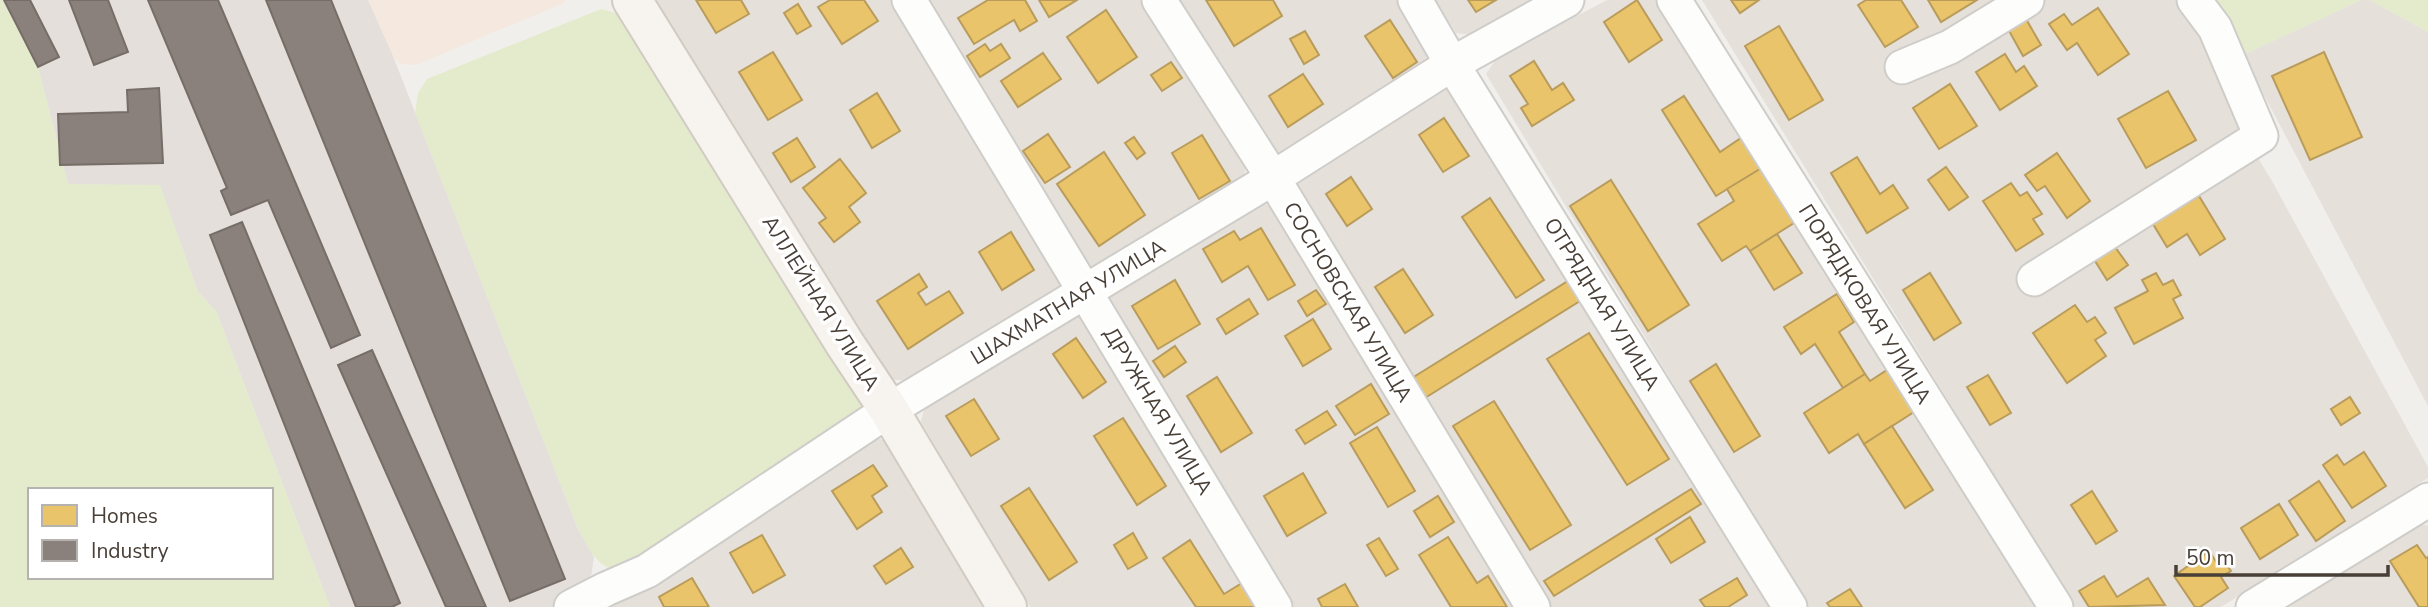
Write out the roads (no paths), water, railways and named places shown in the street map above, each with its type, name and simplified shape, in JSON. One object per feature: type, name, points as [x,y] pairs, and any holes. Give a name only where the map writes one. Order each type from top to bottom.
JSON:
[{"type":"street","name":"АЛЛЕЙНАЯ УЛИЦА","points":[[632,0],[845,344],[889,410],[1007,607]]},
{"type":"street","name":"ДРУЖНАЯ УЛИЦА","points":[[909,0],[1275,607]]},
{"type":"street","name":"СОСНОВСКАЯ УЛИЦА","points":[[1159,0],[1273,178],[1533,607]]},
{"type":"street","name":"ОТРЯДНАЯ УЛИЦА","points":[[1415,0],[1452,64],[1790,607]]},
{"type":"street","name":"ШАХМАТНАЯ УЛИЦА","points":[[571,607],[647,571],[889,410],[1273,178],[1452,64],[1567,0]]},
{"type":"street","name":"ПОРЯДКОВАЯ УЛИЦА","points":[[1675,0],[2056,607]]},
{"type":"street","points":[[1902,67],[1950,47],[2027,0]]},
{"type":"street","points":[[2034,279],[2261,136],[2215,28],[2194,0]]},
{"type":"street","points":[[2253,607],[2428,500]]}]
